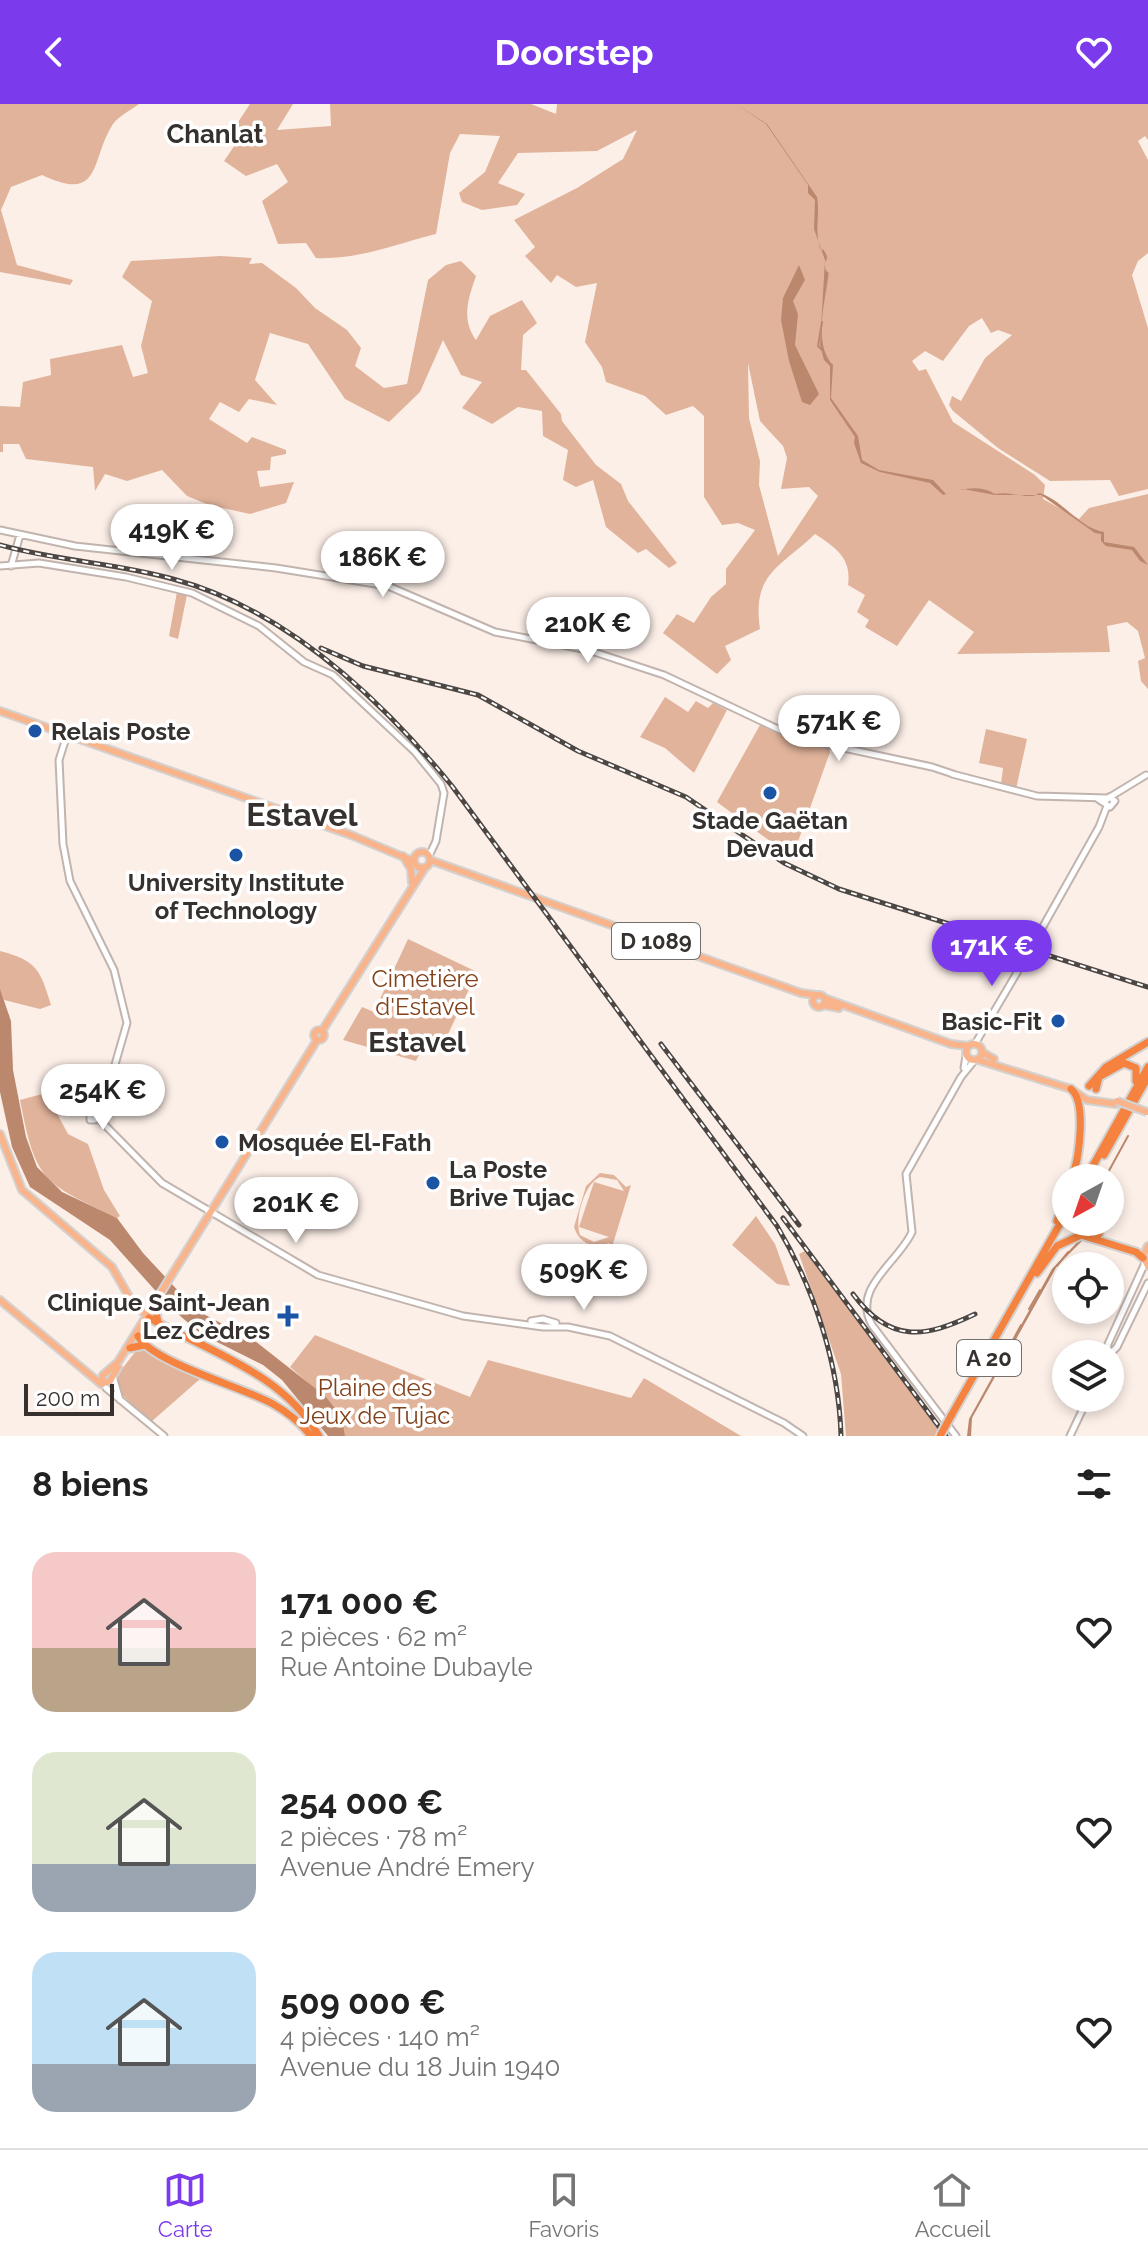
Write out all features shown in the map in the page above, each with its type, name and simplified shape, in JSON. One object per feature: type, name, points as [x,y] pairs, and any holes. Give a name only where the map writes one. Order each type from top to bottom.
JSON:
[{"type":"highway","points":[[1091,1091],[1106,1067],[1148,1042]]},
{"type":"highway","points":[[1091,1091],[1103,1074],[1128,1062],[1138,1071],[1131,1097]]},
{"type":"highway","points":[[1095,1164],[1148,1067]]},
{"type":"highway","points":[[1096,1164],[1148,1077]]},
{"type":"highway","points":[[1071,1089],[1078,1096],[1079,1104],[1079,1148],[1075,1164]]},
{"type":"highway","points":[[1047,1246],[1052,1233]]},
{"type":"highway","name":"A 20","points":[[942,1436],[1053,1236]]},
{"type":"highway","name":"A 20","points":[[952,1418],[1058,1236]]},
{"type":"highway","points":[[1037,1273],[1057,1246],[1074,1236],[1097,1237],[1136,1252],[1145,1263]]},
{"type":"highway","points":[[1103,1236],[1136,1248],[1147,1247]]},
{"type":"highway","points":[[154,1306],[158,1322]]},
{"type":"highway","points":[[148,1317],[264,1378],[292,1400],[319,1436]]},
{"type":"highway","points":[[138,1332],[146,1346]]},
{"type":"highway","points":[[130,1348],[146,1346],[274,1404],[311,1436]]},
{"type":"main road","points":[[0,711],[428,863]]},
{"type":"main road","points":[[351,835],[428,863]]},
{"type":"main road","points":[[400,853],[409,864],[413,883]]},
{"type":"main road","points":[[416,858],[417,875]]},
{"type":"main road","points":[[110,1374],[317,1040],[324,1037],[322,1031],[417,875],[428,863]]},
{"type":"main road","name":"D 1089","points":[[428,863],[814,998]]},
{"type":"main road","points":[[814,998],[816,1007],[824,1002]]},
{"type":"main road","points":[[814,998],[976,1060],[1071,1089],[1091,1091]]},
{"type":"main road","points":[[824,1002],[951,1044],[972,1045],[1147,1113]]},
{"type":"main road","points":[[966,1055],[972,1045]]},
{"type":"main road","points":[[976,1060],[982,1051]]},
{"type":"main road","points":[[0,1134],[22,1190],[112,1267],[134,1304],[148,1317]]},
{"type":"main road","points":[[1145,1263],[1147,1247]]},
{"type":"main road","points":[[0,1300],[104,1386]]},
{"type":"main road","points":[[134,1304],[143,1308],[154,1306]]},
{"type":"main road","points":[[104,1386],[102,1377],[110,1374],[138,1332]]},
{"type":"main road","points":[[85,1370],[110,1374]]},
{"type":"street","points":[[0,530],[75,546],[376,583],[414,594],[495,632],[588,650],[664,675],[797,738],[1027,793],[1112,800]]},
{"type":"street","points":[[11,566],[20,535]]},
{"type":"street","points":[[0,566],[39,563],[109,573],[192,593],[259,626],[304,662],[333,675],[415,752],[441,784],[444,793],[435,844],[428,863]]},
{"type":"street","points":[[67,735],[59,760],[66,859],[72,888],[118,980],[127,1023],[115,1066],[95,1102],[94,1117],[162,1183],[318,1275],[473,1318],[544,1323],[609,1334],[781,1419],[805,1436]]},
{"type":"street","points":[[1134,785],[1148,784],[1147,774]]},
{"type":"street","points":[[972,1045],[986,1031],[1112,800],[1147,774]]},
{"type":"street","points":[[1047,795],[1112,800]]},
{"type":"street","points":[[416,858],[435,844]]},
{"type":"street","points":[[982,1051],[986,1031]]},
{"type":"street","points":[[961,1077],[966,1055]]},
{"type":"street","points":[[956,1436],[872,1325],[866,1311],[870,1289],[909,1238],[912,1227],[906,1174],[961,1077],[976,1060]]},
{"type":"street","points":[[1110,1340],[1145,1263]]},
{"type":"street","points":[[1120,1340],[1148,1283]]},
{"type":"street","points":[[544,1323],[610,1336],[805,1436]]},
{"type":"street","points":[[110,1374],[120,1400]]},
{"type":"street","points":[[104,1386],[164,1436]]},
{"type":"street","points":[[1070,1436],[1081,1412]]},
{"type":"green space","points":[[0,104],[139,104],[113,124],[92,174],[85,181],[62,183],[42,175],[11,187],[1,210],[17,265],[73,280],[70,285],[0,272]]},
{"type":"green space","points":[[250,104],[293,104],[277,130],[331,126],[330,104],[531,104],[556,114],[557,104],[1148,104],[1148,140],[1145,136],[1138,141],[1148,160],[1148,253],[1138,261],[1132,275],[1148,328],[1148,489],[1119,496],[1110,480],[1050,481],[998,448],[953,411],[949,405],[952,396],[961,401],[985,358],[1012,335],[998,330],[991,333],[982,318],[969,326],[943,361],[925,351],[912,361],[919,371],[926,369],[953,422],[1035,475],[1045,485],[1043,499],[1079,519],[1089,508],[1148,494],[1148,689],[1141,681],[1138,661],[1145,658],[1138,631],[1127,622],[1107,626],[1110,652],[957,654],[974,632],[929,600],[897,646],[865,627],[869,620],[857,612],[865,595],[848,585],[845,560],[815,534],[780,564],[764,584],[760,596],[760,629],[725,646],[731,660],[717,674],[663,633],[677,614],[694,623],[711,597],[726,584],[726,569],[755,530],[738,523],[722,525],[704,497],[704,416],[693,406],[666,415],[645,396],[606,382],[602,367],[585,342],[597,283],[576,287],[557,275],[551,283],[525,256],[535,247],[514,220],[577,188],[623,159],[637,130],[597,151],[518,153],[498,183],[525,194],[517,205],[482,210],[462,202],[459,193],[485,172],[500,136],[460,134],[450,153],[436,234],[362,254],[332,258],[316,258],[306,243],[278,244],[262,201],[288,182],[277,164],[246,176],[224,161],[235,145],[229,136]],"holes":[[[748,363],[760,421],[783,446],[787,458],[781,489],[809,487],[818,496],[778,556],[759,485],[760,461],[749,418]]]},
{"type":"green space","points":[[221,256],[252,258],[249,264],[262,263],[296,288],[315,308],[347,330],[361,348],[355,366],[384,388],[407,384],[428,280],[446,265],[461,261],[476,276],[467,317],[476,340],[490,316],[522,300],[537,323],[523,335],[521,370],[526,370],[561,414],[562,421],[596,465],[621,484],[628,501],[677,563],[669,568],[646,549],[638,553],[606,527],[593,480],[576,487],[563,480],[568,450],[543,436],[542,411],[518,407],[492,424],[462,408],[482,382],[461,375],[443,340],[420,392],[389,422],[345,399],[308,344],[270,333],[255,380],[277,405],[249,399],[239,412],[220,402],[209,419],[247,443],[252,437],[286,450],[286,454],[271,457],[270,470],[257,471],[260,487],[294,482],[286,503],[250,514],[209,505],[187,496],[162,470],[127,481],[105,474],[95,491],[93,467],[26,459],[19,444],[3,444],[3,452],[0,452],[0,406],[20,407],[23,382],[51,375],[50,359],[122,345],[133,377],[148,373],[141,346],[152,301],[122,277],[131,261]]},
{"type":"green space","points":[[177,592],[187,595],[178,639],[169,636]]},
{"type":"green space","points":[[665,697],[688,712],[696,701],[708,708],[713,703],[727,710],[694,773],[665,748],[640,737]]},
{"type":"green space","name":"Stade Gaëtan Devaud","points":[[760,725],[804,745],[828,748],[830,752],[795,850],[778,847],[717,802]]},
{"type":"green space","points":[[986,729],[1027,739],[1016,789],[1001,784],[1003,768],[979,763]]},
{"type":"green space","name":"Cimetière d'Estavel","points":[[408,939],[477,972],[443,1045],[427,1038],[416,1061],[343,1040],[362,1007],[374,1012]]},
{"type":"green space","points":[[0,951],[22,959],[35,968],[51,1005],[40,1009],[4,1000],[0,990]]},
{"type":"green space","points":[[46,1093],[68,1134],[88,1144],[104,1190],[120,1216],[117,1218],[58,1187],[38,1164],[20,1100]]},
{"type":"green space","points":[[600,1173],[614,1175],[626,1187],[631,1185],[612,1247],[609,1243],[588,1244],[579,1238],[574,1227],[586,1186]],"holes":[[[600,1177],[617,1180],[624,1191],[594,1182]],[[594,1182],[579,1227],[609,1237],[594,1242],[580,1235],[578,1220],[580,1211],[585,1194]]]},
{"type":"green space","points":[[756,1216],[775,1244],[790,1286],[777,1284],[732,1245]]},
{"type":"green space","points":[[805,1251],[939,1428],[935,1436],[846,1436],[841,1374],[799,1254]]},
{"type":"green space","name":"Plaine des Jeux de Tujac","points":[[315,1335],[470,1397],[488,1360],[631,1398],[644,1378],[741,1436],[345,1436],[333,1405],[290,1367]]},
{"type":"green space","points":[[139,1347],[200,1379],[151,1422],[117,1390],[118,1374]]},
{"type":"shaded area","points":[[736,104],[767,124],[817,197],[819,242],[814,229],[815,200],[808,193],[808,185],[766,124]]},
{"type":"shaded area","points":[[821,249],[827,256],[825,266],[829,273],[822,335],[827,357],[833,365],[831,398],[858,436],[862,460],[879,470],[933,480],[946,494],[957,491],[943,495],[930,483],[880,472],[861,463],[855,437],[830,400],[830,366],[824,360],[820,345],[825,260]]},
{"type":"shaded area","points":[[799,265],[805,280],[793,301],[798,314],[795,345],[819,394],[810,405],[802,402],[789,361],[781,320],[783,298]]},
{"type":"shaded area","points":[[977,488],[995,494],[1018,495],[995,495],[964,489]]},
{"type":"shaded area","points":[[1039,493],[1045,495],[1088,526],[1104,532],[1104,542],[1134,547],[1148,565],[1140,561],[1132,550],[1106,546],[1101,541],[1101,534],[1095,533],[1041,495],[1036,495]]},
{"type":"shaded area","points":[[0,989],[11,1021],[13,1070],[26,1137],[37,1167],[62,1192],[117,1218],[143,1253],[196,1310],[255,1341],[325,1396],[341,1415],[345,1436],[328,1436],[282,1380],[263,1365],[201,1334],[170,1307],[110,1240],[30,1187],[12,1147],[0,1092]]},
{"type":"shaded area","points":[[1082,1237],[1086,1237],[1071,1252],[1068,1252]]},
{"type":"shaded area","points":[[1052,1269],[1052,1275],[972,1418],[971,1436],[967,1436],[969,1419]]},
{"type":"waterway","points":[[822,322],[818,346],[822,350]]},
{"type":"waterway","points":[[1113,1164],[1128,1136]]},
{"type":"waterway","points":[[1029,1309],[1040,1290]]},
{"type":"waterway","points":[[1013,1340],[1021,1325]]},
{"type":"railway","points":[[0,545],[152,574],[214,593],[292,634],[328,661],[394,721],[452,786],[777,1226],[802,1275],[822,1327],[835,1382],[841,1436]]},
{"type":"railway","points":[[321,648],[363,666],[478,695],[578,751],[686,797],[784,863],[839,889],[1148,987]]},
{"type":"railway","points":[[661,1044],[799,1225]]},
{"type":"railway","points":[[783,1218],[946,1436]]},
{"type":"railway","points":[[853,1294],[881,1322],[909,1332],[940,1328],[975,1314]]},
{"type":"place","name":"Relais Poste","points":[[35,731]]},
{"type":"place","name":"Stade Gaëtan Devaud","points":[[770,793]]},
{"type":"place","name":"University Institute of Technology","points":[[236,855]]},
{"type":"place","name":"Basic-Fit","points":[[1058,1021]]},
{"type":"place","name":"Mosquée El-Fath","points":[[222,1142]]},
{"type":"place","name":"La Poste Brive Tujac","points":[[433,1183]]},
{"type":"place","name":"Clinique Saint-Jean Lez Cèdres","points":[[288,1316]]},
{"type":"district","name":"Chanlat","points":[[215,134]]},
{"type":"district","name":"Estavel","points":[[302,814]]},
{"type":"district","name":"Estavel","points":[[417,1042]]}]
